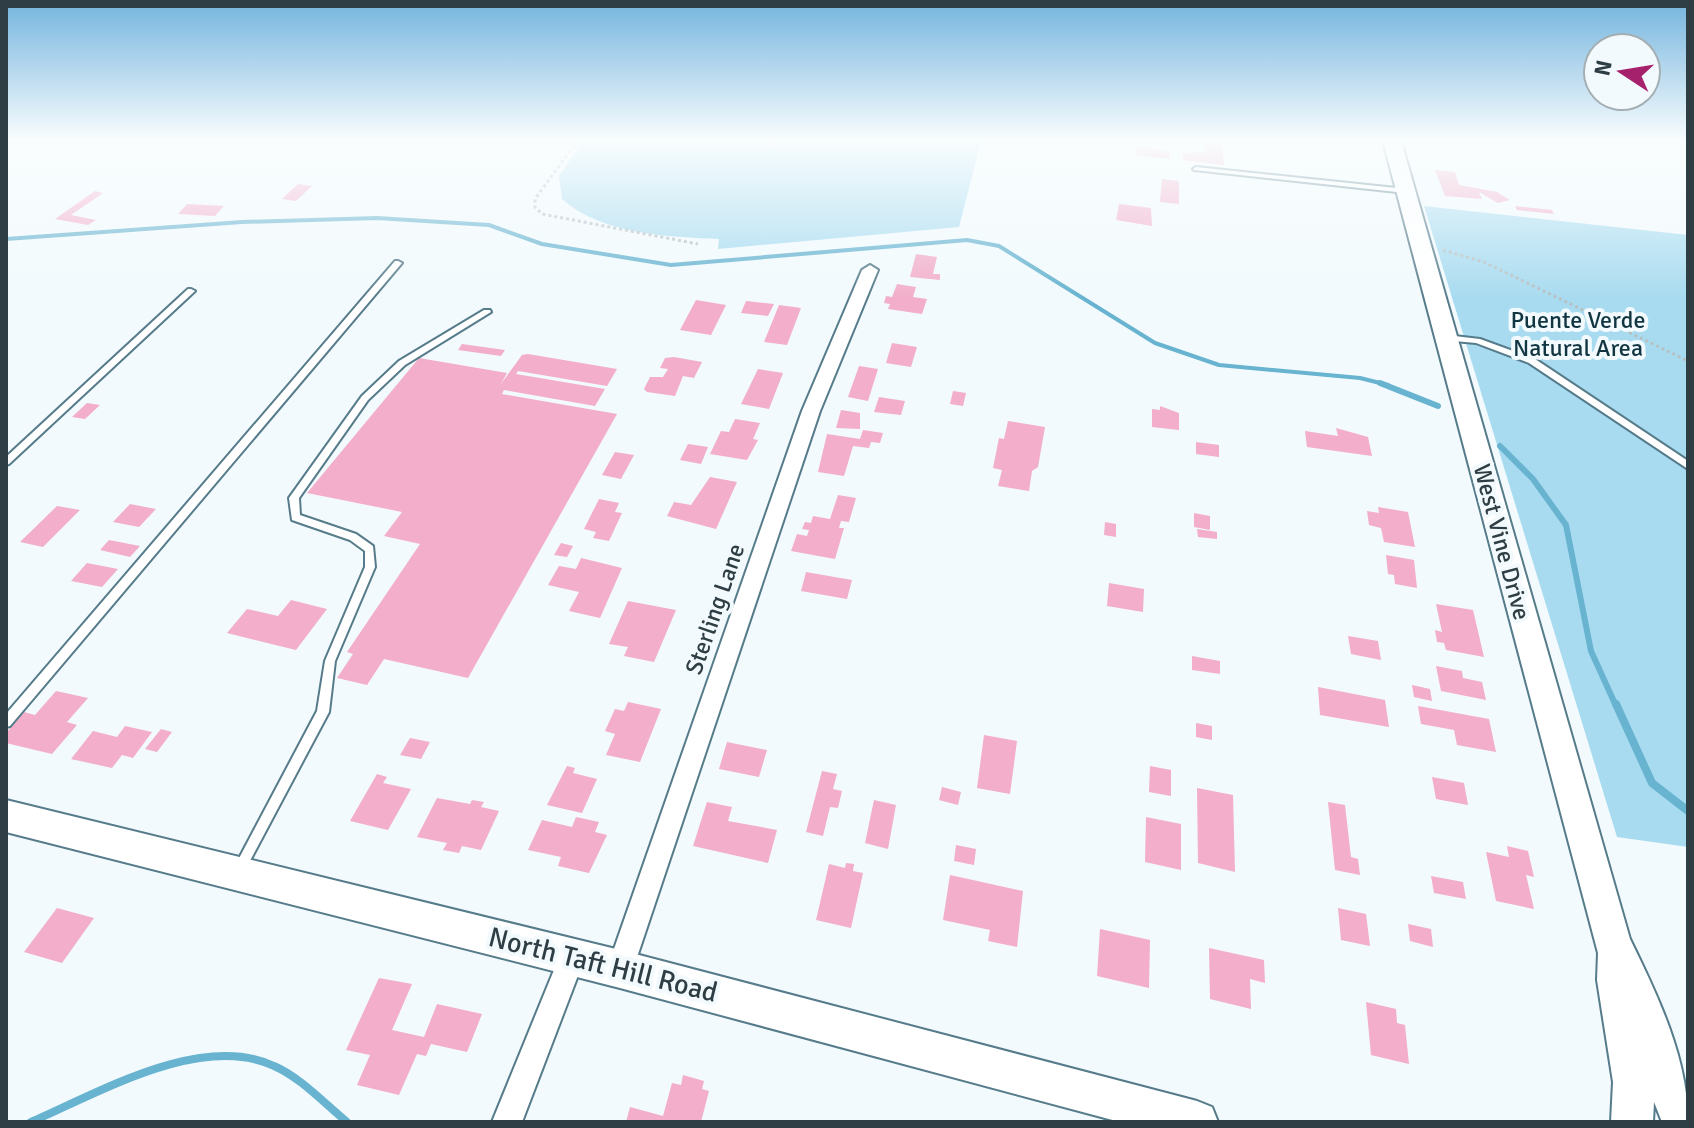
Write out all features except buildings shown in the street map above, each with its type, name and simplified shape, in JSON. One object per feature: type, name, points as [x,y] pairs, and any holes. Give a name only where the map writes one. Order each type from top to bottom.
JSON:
[{"type":"street","name":"West Vine Drive","points":[[1407,194],[1613,944],[1642,1005],[1659,1067],[1683,1122]]},
{"type":"street","name":"Sterling Lane","points":[[620,969],[811,411],[870,270]]},
{"type":"street","name":"North Taft Hill Road","points":[[6,816],[620,969],[1197,1122]]},
{"type":"street","name":"West Vine Drive","points":[[1613,944],[1616,1000],[1634,1093],[1632,1122]]},
{"type":"street","points":[[507,1122],[572,957]]},
{"type":"lane","points":[[6,722],[398,263]]},
{"type":"lane","points":[[6,462],[191,291]]},
{"type":"lane","points":[[237,873],[323,712],[330,661],[370,567],[370,549],[353,537],[295,517],[294,498],[365,398],[402,363],[487,312]]},
{"type":"lane","points":[[1446,338],[1477,341],[1532,361],[1688,466]]},
{"type":"path","points":[[539,194],[535,207],[542,214],[635,235],[698,244]]},
{"type":"path","points":[[1422,247],[1484,262],[1688,361]]},
{"type":"green space","points":[[561,194],[968,194],[959,227],[718,249],[719,239],[658,235],[616,227],[578,211],[562,199]]},
{"type":"green space","name":"Puente Verde Natural Area","points":[[1424,206],[1688,235],[1688,847],[1617,837]]},
{"type":"waterway","points":[[6,239],[242,222],[377,218],[489,225],[542,244],[671,265],[967,240],[999,246],[1155,343],[1219,365],[1360,378],[1380,383]]},
{"type":"waterway","points":[[1380,383],[1388,385]]},
{"type":"waterway","points":[[1380,383],[1438,406]]},
{"type":"waterway","points":[[1500,446],[1533,479],[1566,525],[1591,651],[1616,706]]},
{"type":"waterway","points":[[1616,704],[1652,783],[1688,811]]},
{"type":"waterway","points":[[31,1122],[151,1070],[215,1056],[246,1057],[274,1066],[303,1084],[347,1122]]}]
